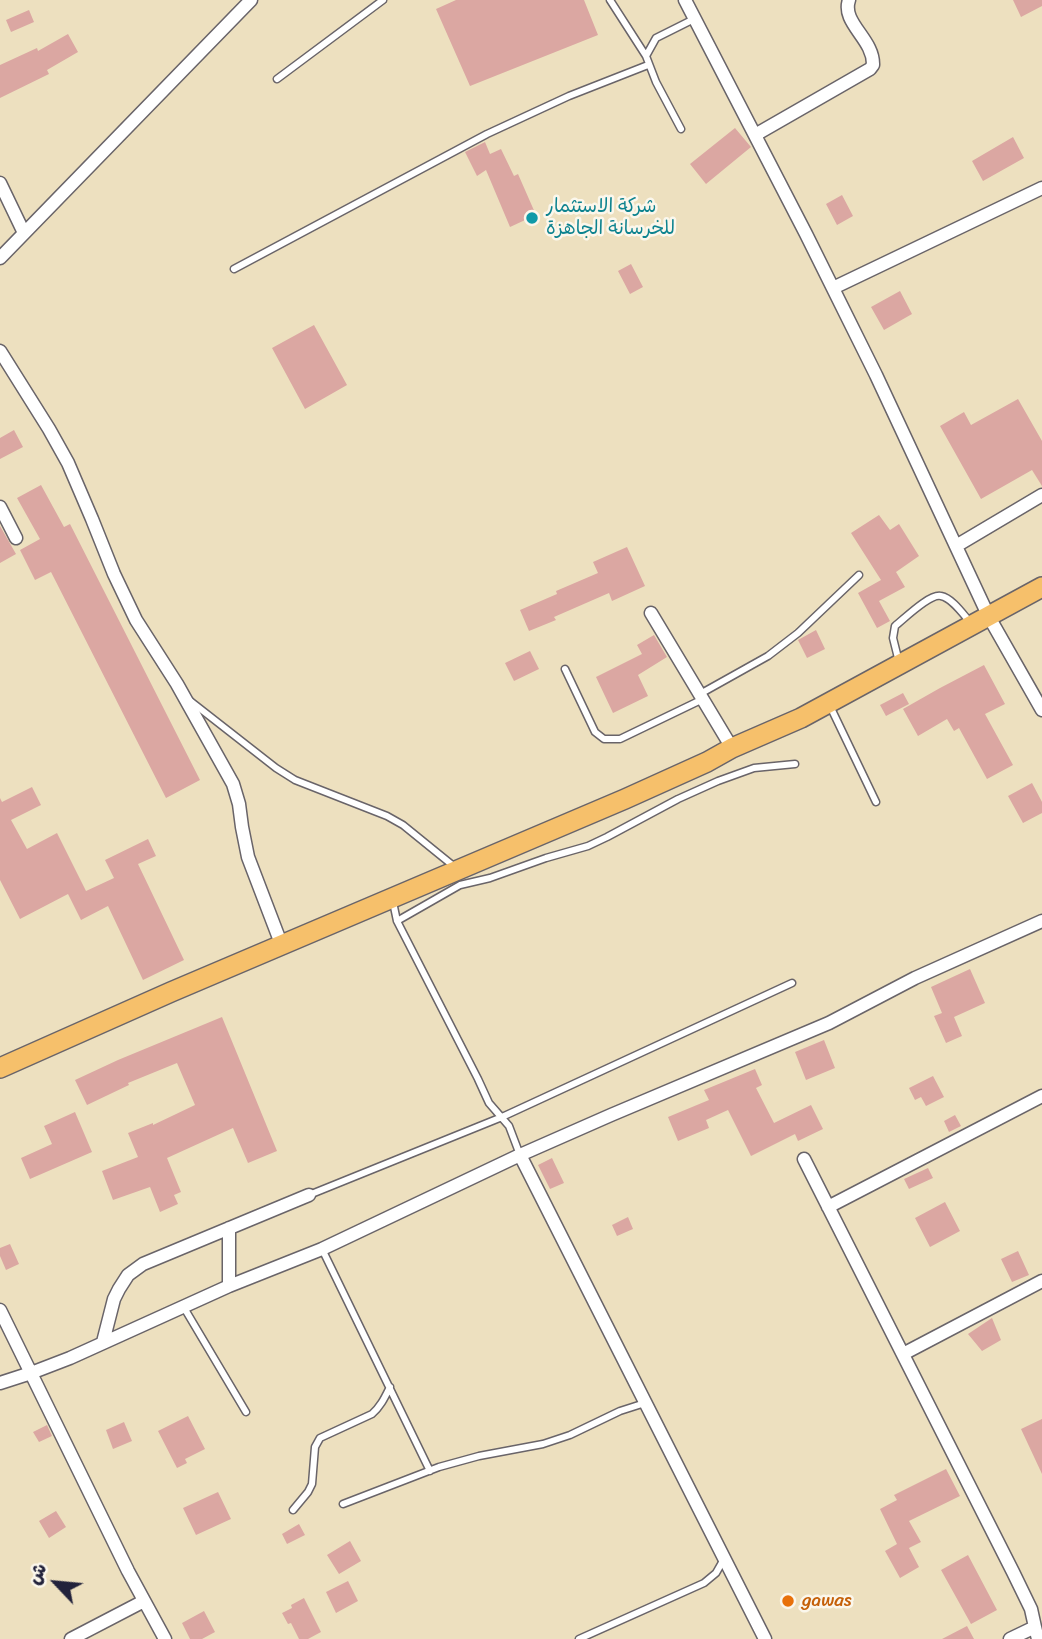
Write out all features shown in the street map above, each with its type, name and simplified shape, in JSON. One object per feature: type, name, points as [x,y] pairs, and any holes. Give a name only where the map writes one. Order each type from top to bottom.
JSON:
[{"type":"main road","points":[[0,1068],[707,762],[801,718],[1042,587]]},
{"type":"street","points":[[0,258],[251,0]]},
{"type":"street","points":[[685,0],[876,375],[956,546],[981,621],[1042,710]]},
{"type":"street","points":[[755,135],[873,65],[872,50],[848,15],[849,0]]},
{"type":"street","points":[[0,183],[24,233]]},
{"type":"street","points":[[833,288],[1042,188]]},
{"type":"street","points":[[0,351],[68,463],[136,621],[184,695],[233,784],[248,858],[282,946]]},
{"type":"street","points":[[956,546],[1042,495]]},
{"type":"street","points":[[0,507],[16,538]]},
{"type":"street","points":[[651,613],[732,748]]},
{"type":"street","points":[[0,1383],[32,1373],[229,1286],[322,1249],[520,1155],[829,1023],[915,978],[1042,921]]},
{"type":"street","points":[[828,1207],[1042,1096]]},
{"type":"street","points":[[520,1155],[765,1639]]},
{"type":"street","points":[[804,1159],[1031,1609],[1037,1633],[1010,1639]]},
{"type":"street","points":[[103,1342],[114,1299],[128,1275],[143,1264],[309,1195]]},
{"type":"street","points":[[229,1228],[229,1286]]},
{"type":"street","points":[[903,1354],[1042,1281]]},
{"type":"street","points":[[1,1313],[128,1572],[165,1639]]},
{"type":"street","points":[[71,1639],[144,1601]]},
{"type":"lane","points":[[277,79],[383,0]]},
{"type":"lane","points":[[610,0],[646,56],[681,129]]},
{"type":"lane","points":[[646,56],[656,37],[694,19]]},
{"type":"lane","points":[[234,269],[487,134],[569,96],[648,65]]},
{"type":"lane","points":[[565,669],[595,732],[604,738],[620,739],[701,696],[768,656],[798,633],[859,575]]},
{"type":"lane","points":[[900,664],[893,638],[895,626],[931,596],[941,596],[981,621]]},
{"type":"lane","points":[[184,695],[276,768],[295,780],[387,816],[403,825],[457,869]]},
{"type":"lane","points":[[828,702],[876,802]]},
{"type":"lane","points":[[397,920],[460,886],[587,846],[718,781],[754,768],[795,764]]},
{"type":"lane","points":[[392,899],[397,920],[489,1103],[509,1126],[520,1155]]},
{"type":"lane","points":[[309,1195],[502,1117],[792,982]]},
{"type":"lane","points":[[322,1249],[430,1471]]},
{"type":"lane","points":[[183,1306],[246,1412]]},
{"type":"lane","points":[[293,1510],[312,1484],[315,1447],[320,1438],[372,1414],[378,1409],[390,1387]]},
{"type":"lane","points":[[343,1504],[430,1471],[479,1456],[543,1444],[570,1435],[620,1411],[645,1403]]},
{"type":"lane","points":[[579,1639],[704,1583],[716,1573],[724,1559]]},
{"type":"building","points":[[456,0],[584,0],[598,35],[470,86],[436,9]]},
{"type":"building","points":[[1013,0],[1042,0],[1042,6],[1021,17]]},
{"type":"building","points":[[29,10],[34,22],[11,32],[6,20]]},
{"type":"building","points":[[68,34],[78,52],[47,70],[49,74],[0,98],[0,65],[37,48],[38,51]]},
{"type":"building","points":[[735,128],[751,147],[706,184],[690,164]]},
{"type":"building","points":[[1013,137],[1024,158],[983,181],[972,161]]},
{"type":"building","points":[[485,142],[490,154],[501,149],[514,176],[518,174],[536,215],[510,227],[486,170],[477,176],[465,152]]},
{"type":"building","points":[[842,195],[853,216],[837,225],[826,204]]},
{"type":"building","points":[[631,264],[643,287],[630,294],[618,271]]},
{"type":"building","points":[[900,291],[912,314],[884,330],[871,307]]},
{"type":"building","points":[[314,325],[347,385],[305,409],[272,348]]},
{"type":"building","points":[[1018,399],[1042,441],[1042,486],[1032,470],[981,499],[940,426],[964,412],[971,425]]},
{"type":"building","points":[[14,430],[23,447],[0,459],[0,438]]},
{"type":"building","points":[[41,485],[64,527],[70,524],[200,780],[166,798],[51,572],[35,580],[20,550],[40,539],[17,498]]},
{"type":"building","points":[[879,515],[890,530],[899,524],[919,556],[896,572],[905,587],[879,601],[890,621],[877,628],[858,593],[881,580],[851,533]]},
{"type":"building","points":[[0,526],[16,554],[0,563]]},
{"type":"building","points":[[627,547],[645,586],[612,601],[609,593],[529,631],[520,610],[598,573],[593,562]]},
{"type":"building","points":[[816,630],[825,649],[807,658],[798,640]]},
{"type":"building","points":[[654,635],[667,657],[638,675],[648,696],[613,713],[596,677],[642,654],[637,645]]},
{"type":"building","points":[[530,651],[539,669],[514,681],[505,663]]},
{"type":"building","points":[[984,665],[1005,704],[985,714],[1013,765],[987,779],[959,728],[954,731],[947,719],[918,736],[903,709]]},
{"type":"building","points":[[903,693],[909,704],[886,716],[880,705]]},
{"type":"building","points":[[1032,783],[1042,802],[1042,813],[1023,823],[1008,796]]},
{"type":"building","points":[[32,787],[41,805],[11,820],[27,849],[57,833],[86,891],[114,878],[105,860],[148,839],[156,856],[138,864],[184,960],[143,980],[108,906],[81,920],[68,894],[20,919],[0,880],[0,798],[2,802]]},
{"type":"building","points":[[970,969],[985,1003],[954,1017],[962,1036],[946,1043],[934,1016],[942,1013],[931,987]]},
{"type":"building","points":[[222,1017],[277,1151],[248,1163],[233,1128],[167,1158],[181,1192],[174,1195],[178,1204],[160,1212],[150,1187],[113,1200],[102,1171],[138,1157],[128,1133],[153,1125],[195,1105],[177,1063],[128,1083],[129,1085],[87,1105],[75,1080]]},
{"type":"building","points":[[824,1040],[835,1068],[806,1080],[795,1052]]},
{"type":"building","points":[[755,1069],[762,1085],[756,1088],[774,1123],[811,1105],[823,1129],[798,1141],[795,1134],[751,1156],[728,1110],[706,1120],[709,1128],[678,1141],[668,1117],[709,1100],[704,1090]]},
{"type":"building","points":[[933,1076],[944,1097],[926,1106],[921,1097],[915,1100],[909,1088]]},
{"type":"building","points":[[75,1112],[92,1152],[30,1179],[21,1158],[52,1144],[44,1126]]},
{"type":"building","points":[[955,1115],[961,1126],[949,1132],[944,1121]]},
{"type":"building","points":[[552,1158],[564,1183],[550,1189],[538,1165]]},
{"type":"building","points":[[928,1168],[933,1178],[909,1189],[904,1179]]},
{"type":"building","points":[[945,1202],[960,1231],[930,1247],[915,1218]]},
{"type":"building","points":[[628,1217],[633,1229],[617,1236],[612,1225]]},
{"type":"building","points":[[10,1244],[19,1264],[6,1270],[0,1256],[0,1248]]},
{"type":"building","points":[[1018,1251],[1029,1275],[1012,1282],[1001,1259]]},
{"type":"building","points":[[992,1318],[1001,1340],[982,1351],[968,1334]]},
{"type":"building","points":[[188,1416],[205,1449],[185,1459],[187,1463],[177,1468],[158,1431]]},
{"type":"building","points":[[1042,1419],[1042,1474],[1021,1429]]},
{"type":"building","points":[[124,1422],[132,1441],[113,1449],[106,1430]]},
{"type":"building","points":[[47,1425],[52,1436],[39,1442],[33,1432]]},
{"type":"building","points":[[946,1469],[960,1496],[909,1521],[921,1542],[909,1548],[919,1567],[900,1578],[885,1551],[897,1544],[880,1509],[897,1500],[894,1495]]},
{"type":"building","points":[[218,1492],[231,1519],[196,1535],[183,1508]]},
{"type":"building","points":[[56,1511],[66,1527],[49,1538],[39,1521]]},
{"type":"building","points":[[299,1524],[305,1535],[287,1544],[282,1534]]},
{"type":"building","points":[[350,1541],[361,1561],[339,1574],[327,1555]]},
{"type":"building","points":[[968,1555],[997,1610],[971,1624],[941,1570]]},
{"type":"building","points":[[348,1581],[358,1601],[336,1613],[326,1592]]},
{"type":"building","points":[[304,1598],[321,1632],[308,1639],[299,1639],[282,1613]]},
{"type":"building","points":[[204,1611],[215,1632],[202,1639],[190,1639],[182,1623]]},
{"type":"building","points":[[967,1626],[974,1639],[942,1639]]},
{"type":"place","name":"شركة الاستثمار للخرسانة الجاهزة","points":[[532,218]]},
{"type":"place","name":"gawas","points":[[788,1601]]}]
